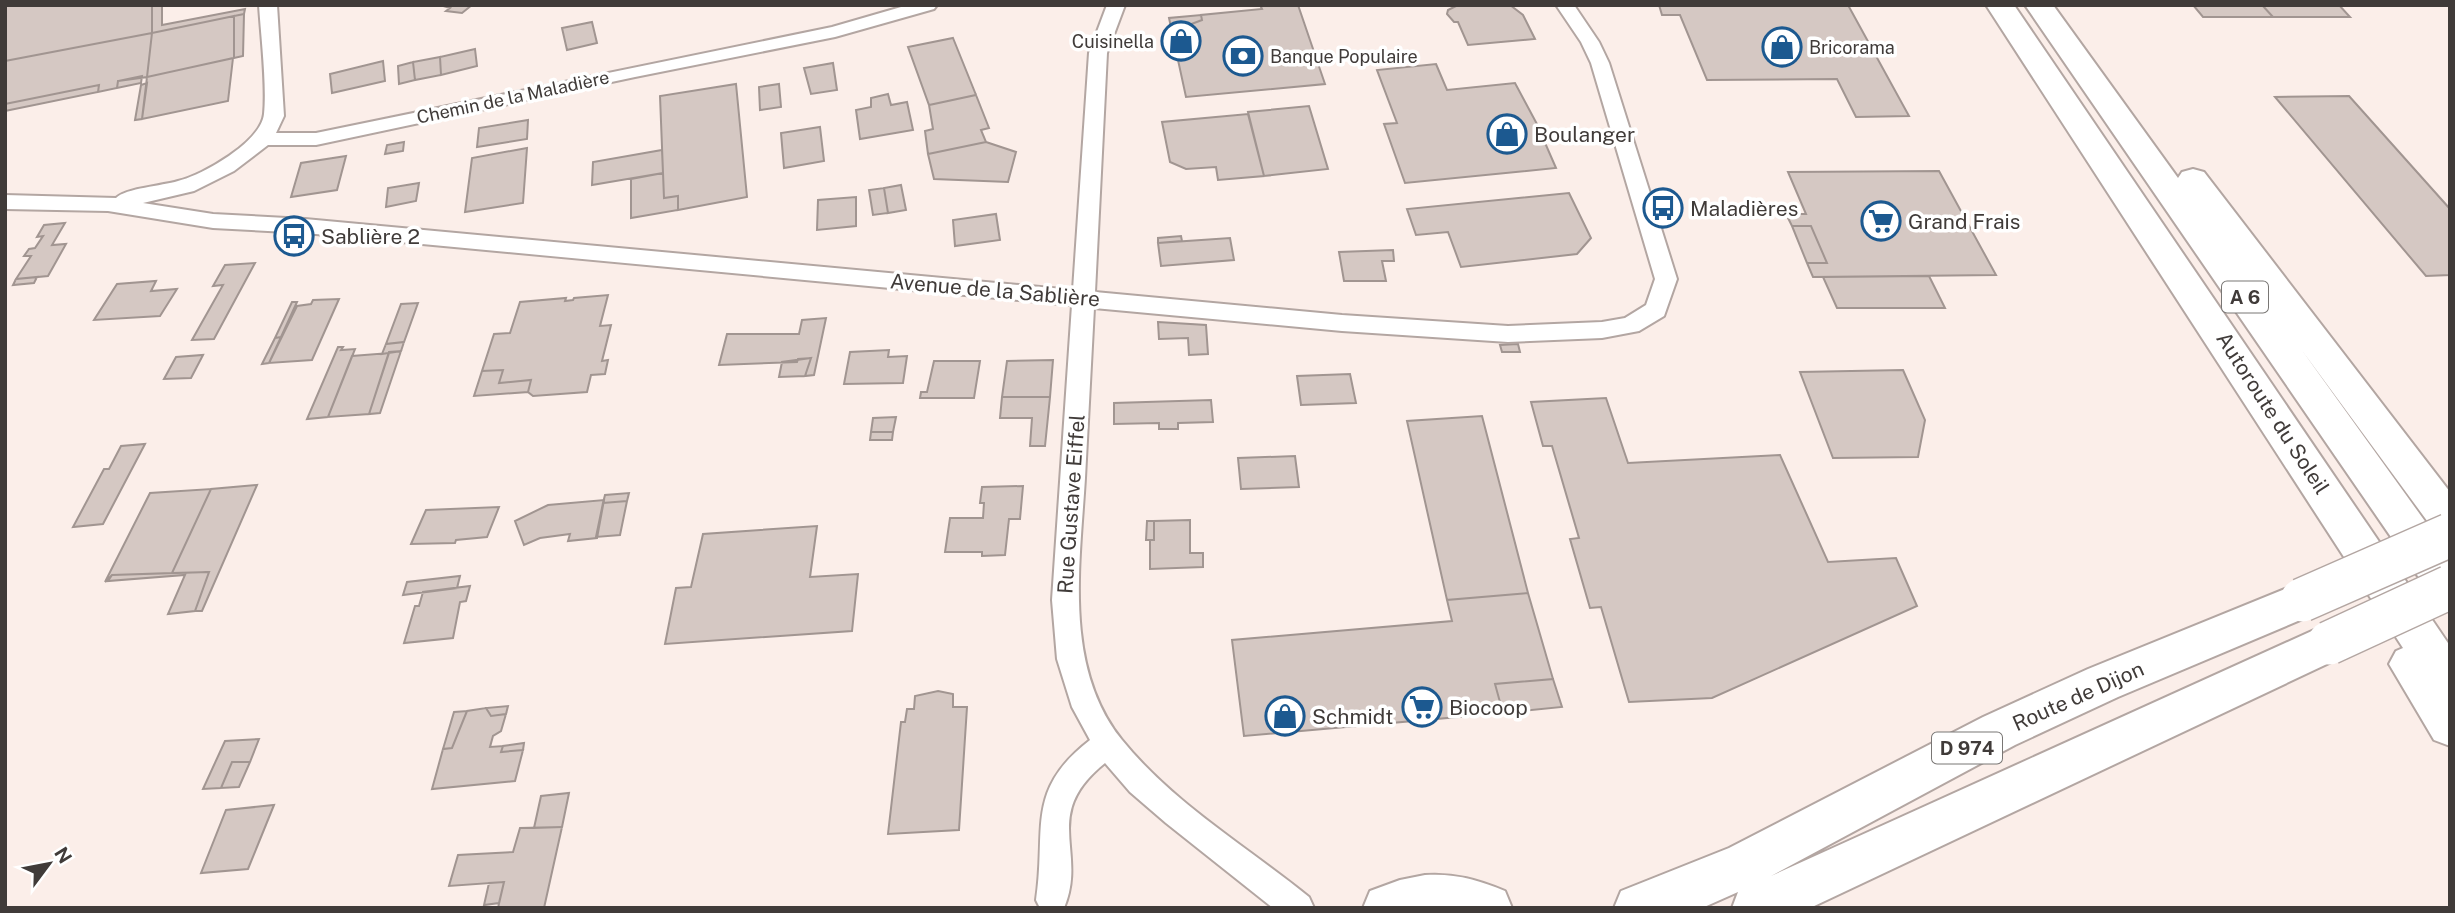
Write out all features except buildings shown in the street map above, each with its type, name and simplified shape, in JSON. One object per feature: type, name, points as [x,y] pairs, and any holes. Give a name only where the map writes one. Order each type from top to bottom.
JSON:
[{"type":"main road","name":"Autoroute du Soleil","points":[[2000,5],[2450,683]]},
{"type":"main road","name":"Autoroute du Soleil","points":[[2039,5],[2450,588]]},
{"type":"main road","points":[[2065,5],[2450,523]]},
{"type":"main road","points":[[2276,418],[2283,456],[2450,726]]},
{"type":"main road","name":"Route de Dijon","points":[[1638,908],[1678,894],[1746,864],[2011,726],[2103,683],[2450,535]]},
{"type":"main road","name":"D 974","points":[[1756,908],[2450,588]]},
{"type":"main road","points":[[1387,908],[1413,899],[1442,897],[1472,902],[1488,908]]},
{"type":"street","points":[[108,204],[187,186],[228,166],[263,139],[274,116],[268,5]]},
{"type":"street","name":"Chemin de la Maladière","points":[[263,139],[316,139],[635,71],[835,32],[928,5]]},
{"type":"street","name":"Rue Gustave Eiffel","points":[[1116,5],[1098,53],[1065,600],[1065,634],[1071,668],[1085,707],[1107,744],[1129,773],[1170,811],[1298,908]]},
{"type":"street","name":"Avenue de la Sablière","points":[[5,202],[108,204],[213,221],[305,226],[1342,323],[1508,334],[1602,330],[1631,325],[1656,310],[1666,279],[1600,63],[1590,42],[1565,5]]},
{"type":"street","points":[[1052,900],[1055,888],[1055,812],[1066,782],[1082,764],[1107,744]]},
{"type":"place","name":"Cuisinella","points":[[1181,41]]},
{"type":"place","name":"Bricorama","points":[[1782,47]]},
{"type":"place","name":"Banque Populaire","points":[[1243,56]]},
{"type":"place","name":"Boulanger","points":[[1507,134]]},
{"type":"place","name":"Maladières","points":[[1663,208]]},
{"type":"place","name":"Grand Frais","points":[[1881,221]]},
{"type":"place","name":"Sablière 2","points":[[294,236]]},
{"type":"place","name":"Biocoop","points":[[1422,707]]},
{"type":"place","name":"Schmidt","points":[[1285,716]]}]
